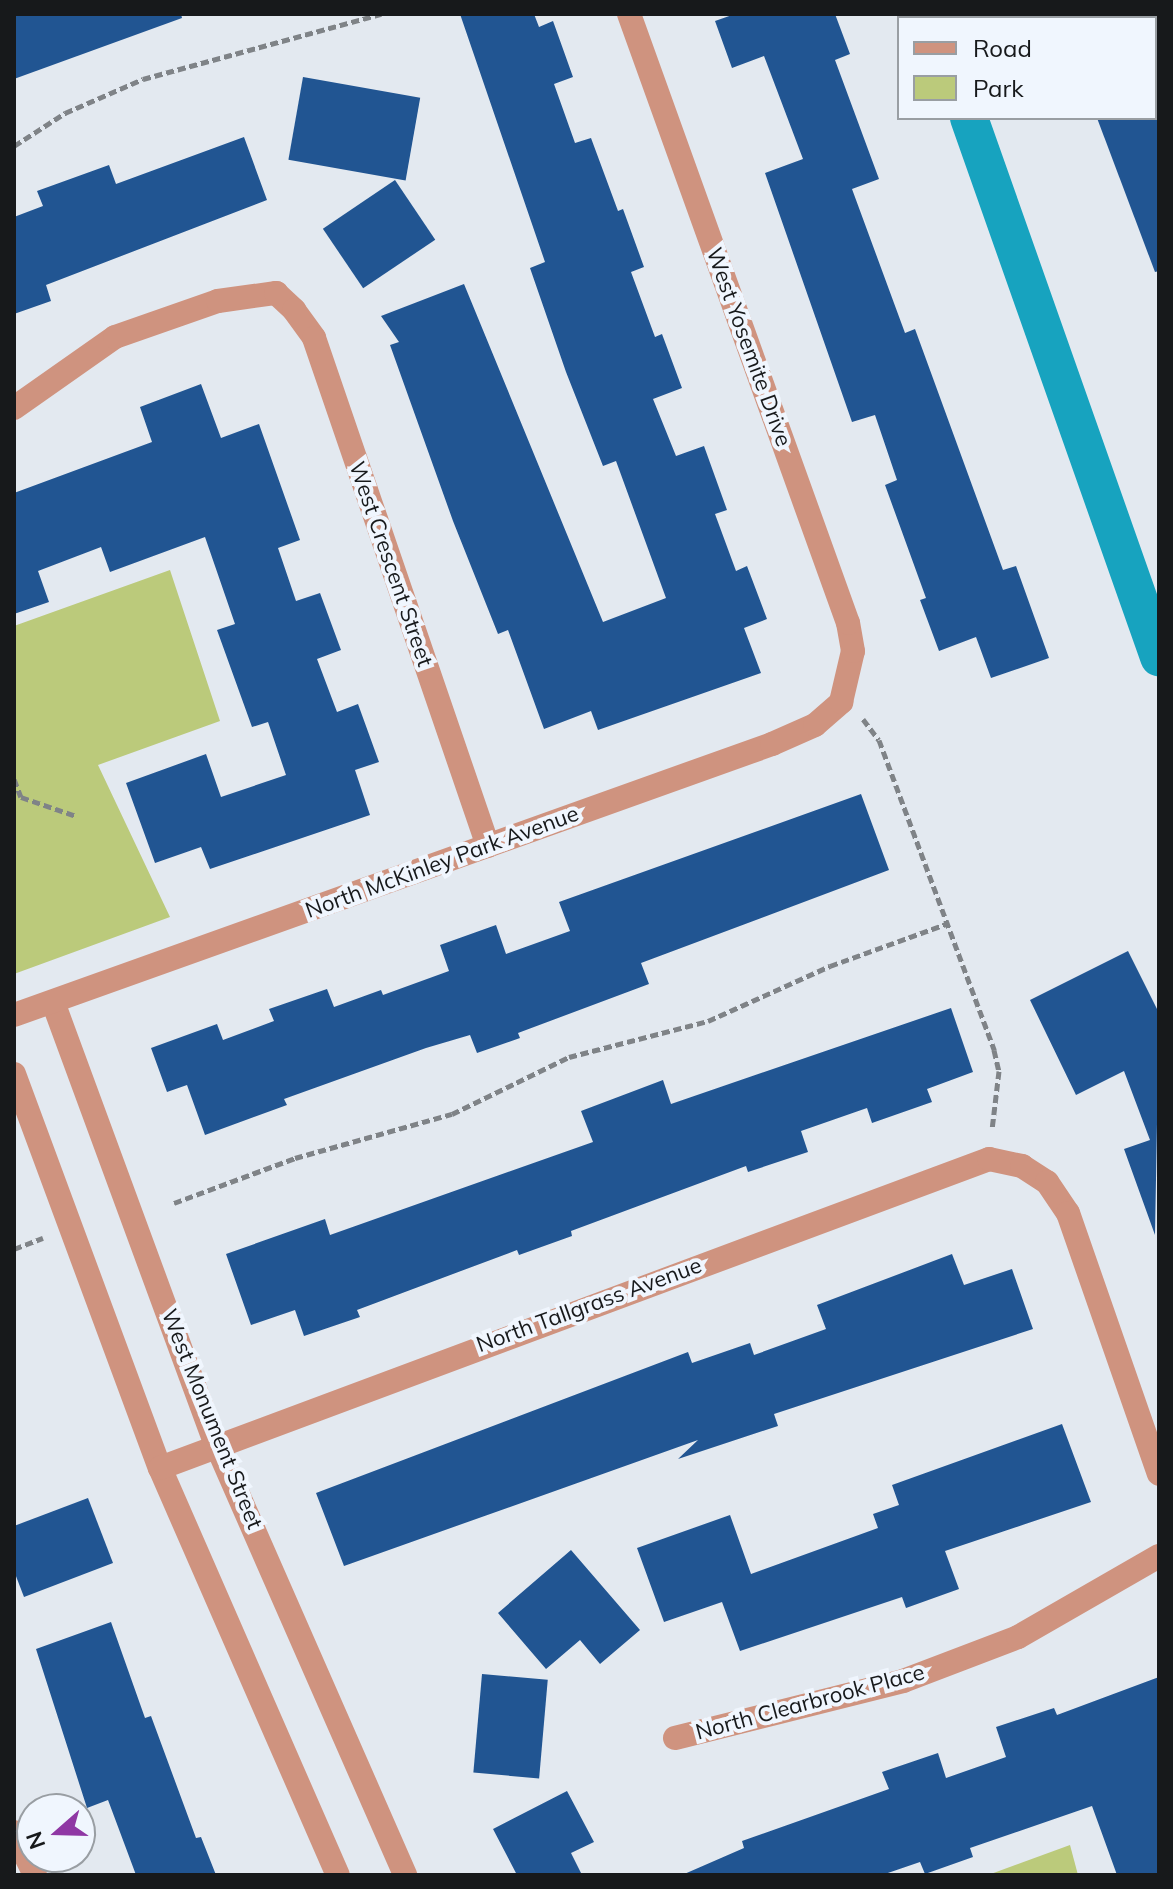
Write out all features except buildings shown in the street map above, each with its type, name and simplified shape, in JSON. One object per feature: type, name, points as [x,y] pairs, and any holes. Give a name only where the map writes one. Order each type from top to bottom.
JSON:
[{"type":"street","name":"West Yosemite Drive","points":[[629,14],[848,623],[853,651],[849,682]]},
{"type":"street","name":"West Crescent Street","points":[[14,408],[115,337],[218,301],[276,293],[314,338],[488,846]]},
{"type":"street","name":"North McKinley Park Avenue","points":[[14,1015],[488,846],[815,725],[841,702],[849,682]]},
{"type":"street","name":"West Monument Street","points":[[53,1002],[216,1444],[405,1875]]},
{"type":"street","points":[[14,1074],[160,1468],[338,1875]]},
{"type":"street","points":[[989,1159],[1022,1166],[1047,1182],[1068,1213],[1159,1474]]},
{"type":"street","name":"North Tallgrass Avenue","points":[[160,1468],[216,1444],[989,1159]]},
{"type":"street","name":"North Clearbrook Place","points":[[675,1738],[903,1681],[1018,1637],[1159,1556]]},
{"type":"street","points":[[14,1832],[35,1875]]},
{"type":"path","points":[[14,146],[65,113],[143,79],[381,14]]},
{"type":"path","points":[[861,717],[879,740],[999,1071],[989,1159]]},
{"type":"path","points":[[14,779],[21,797],[76,816]]},
{"type":"path","points":[[174,1203],[283,1161],[452,1114],[569,1057],[733,1013],[830,966],[946,924]]},
{"type":"green space","points":[[170,570],[220,721],[98,765],[170,917],[14,974],[14,626]]},
{"type":"green space","points":[[1070,1845],[1078,1875],[988,1875]]},
{"type":"waterway","points":[[970,120],[1159,657]]}]
